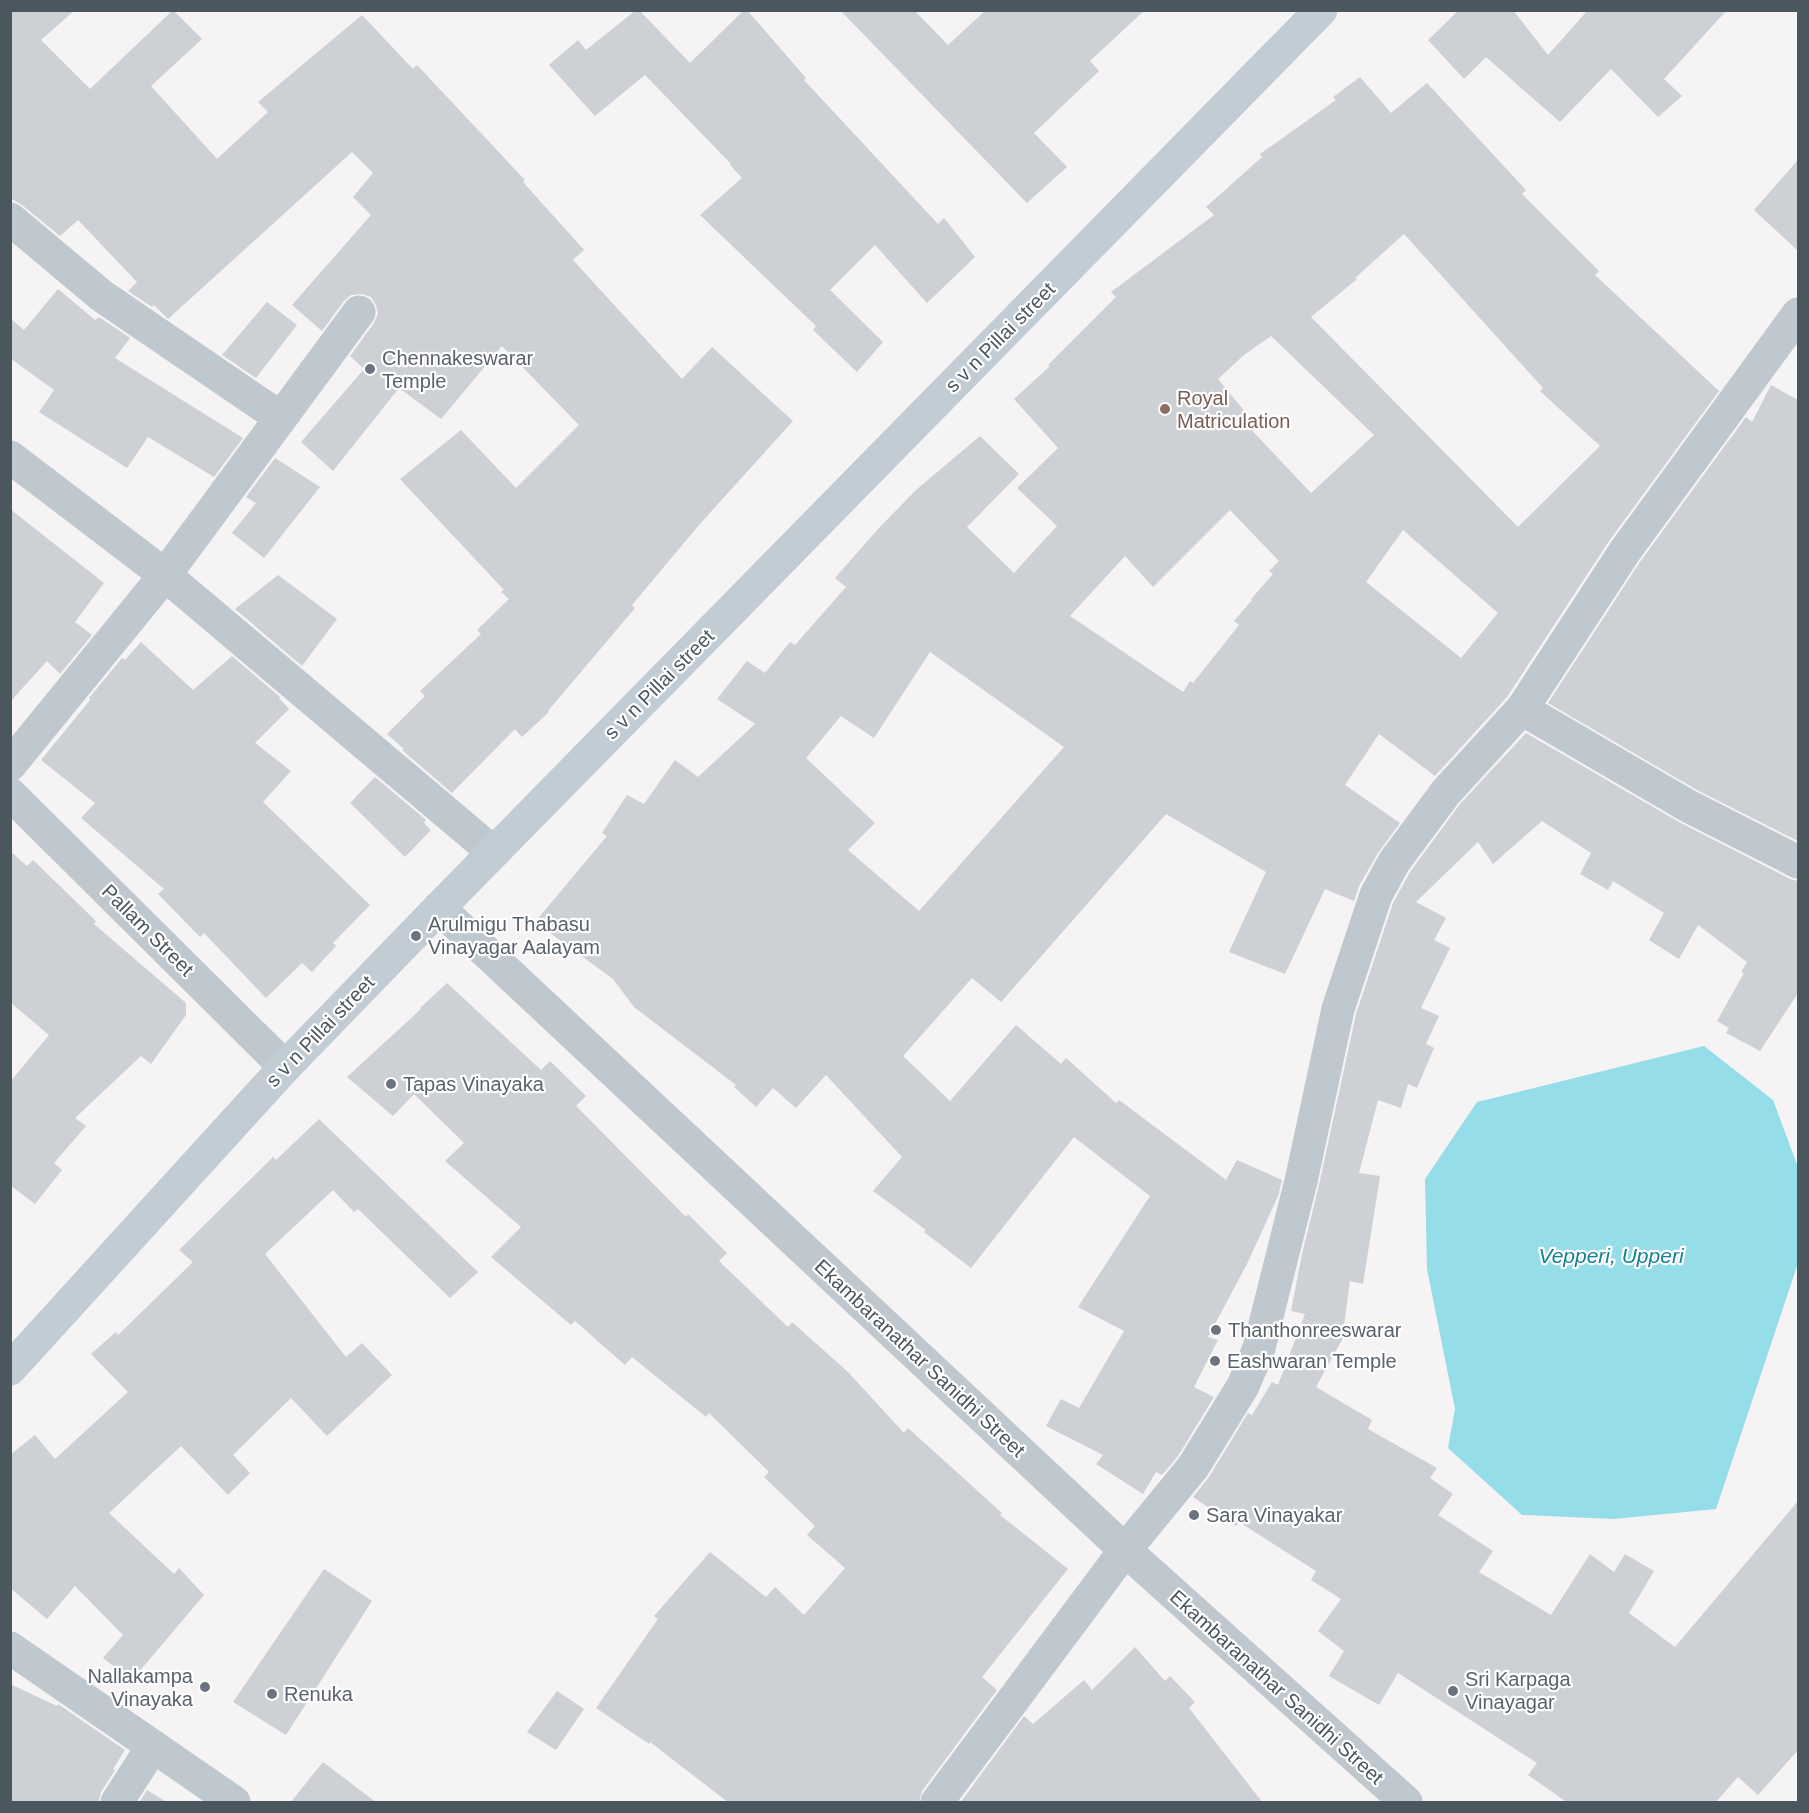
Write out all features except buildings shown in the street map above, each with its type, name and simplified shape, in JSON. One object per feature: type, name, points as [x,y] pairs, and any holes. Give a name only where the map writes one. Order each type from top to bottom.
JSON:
[{"type":"street","name":"s v n Pillai street","points":[[10,1370],[285,1066],[1321,10]]},
{"type":"street","points":[[10,219],[102,296],[280,418]]},
{"type":"street","points":[[10,765],[165,575],[359,312]]},
{"type":"street","points":[[937,1803],[1125,1550],[1193,1467],[1243,1386],[1259,1348],[1301,1181],[1338,1009],[1376,895],[1394,862],[1446,792],[1522,709],[1625,551],[1798,314]]},
{"type":"street","points":[[10,457],[165,575],[493,852]]},
{"type":"street","points":[[1522,709],[1688,806],[1798,862]]},
{"type":"street","name":"Pallam Street","points":[[10,794],[285,1066]]},
{"type":"street","name":"Ekambaranathar Sanidhi Street","points":[[439,908],[1125,1550],[1406,1803]]},
{"type":"street","points":[[10,1648],[234,1803]]},
{"type":"street","points":[[117,1803],[153,1746]]},
{"type":"water","name":"Vepperi, Upperi","points":[[1704,1046],[1773,1100],[1798,1167],[1798,1263],[1716,1509],[1614,1519],[1522,1515],[1448,1448],[1455,1409],[1427,1269],[1425,1179],[1477,1102]]},
{"type":"place","name":"Chennakeswarar Temple","points":[[370,369]]},
{"type":"place","name":"Royal Matriculation","points":[[1165,409]]},
{"type":"place","name":"Arulmigu Thabasu Vinayagar Aalayam","points":[[416,936]]},
{"type":"place","name":"Tapas Vinayaka","points":[[391,1084]]},
{"type":"place","name":"Thanthonreeswarar","points":[[1216,1330]]},
{"type":"place","name":"Eashwaran Temple","points":[[1215,1361]]},
{"type":"place","name":"Sara Vinayakar","points":[[1194,1515]]},
{"type":"place","name":"Nallakampa Vinayaka","points":[[205,1687]]},
{"type":"place","name":"Sri Karpaga Vinayagar","points":[[1453,1691]]},
{"type":"place","name":"Renuka","points":[[272,1694]]}]
